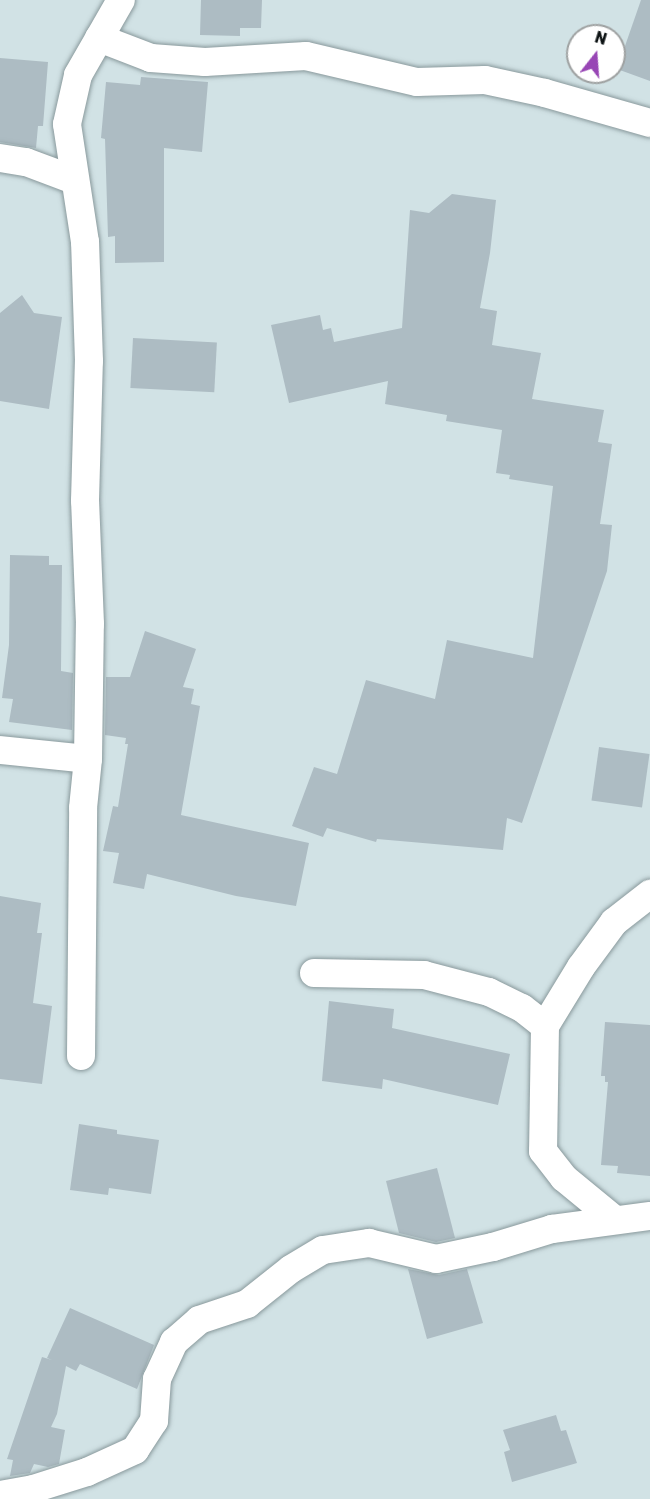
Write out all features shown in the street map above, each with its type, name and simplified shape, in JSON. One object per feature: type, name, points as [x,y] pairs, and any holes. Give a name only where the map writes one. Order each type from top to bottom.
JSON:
[{"type":"street","points":[[81,1056],[83,808],[88,759],[90,624],[85,501],[88,349],[85,242],[67,124],[78,75],[121,0]]},
{"type":"street","points":[[99,38],[151,58],[205,62],[306,56],[417,82],[485,80],[545,93],[650,123]]},
{"type":"street","points":[[0,158],[26,162],[74,180]]},
{"type":"street","points":[[0,750],[88,759]]},
{"type":"street","points":[[614,1219],[564,1178],[543,1151],[545,1026],[581,967],[614,922],[650,894]]},
{"type":"street","points":[[314,973],[424,975],[489,992],[522,1008],[545,1026]]},
{"type":"street","points":[[0,1495],[33,1490],[135,1450],[154,1421],[157,1379],[174,1342],[199,1320],[247,1304],[291,1269],[323,1250],[369,1243],[436,1259],[493,1247],[552,1229],[650,1216]]},
{"type":"building","points":[[201,0],[262,0],[261,28],[240,28],[240,36],[200,35]]},
{"type":"building","points":[[641,0],[650,0],[650,81],[626,72],[626,43]]},
{"type":"building","points":[[0,58],[48,62],[43,126],[38,126],[36,148],[0,142]]},
{"type":"building","points":[[141,77],[208,82],[202,152],[164,148],[164,262],[115,263],[115,236],[108,237],[105,139],[101,138],[106,82],[140,85]]},
{"type":"building","points":[[452,194],[496,200],[490,253],[480,308],[497,311],[492,345],[541,353],[532,399],[604,410],[598,442],[612,444],[600,524],[612,525],[607,571],[522,823],[507,818],[503,850],[377,839],[376,842],[327,828],[323,837],[292,826],[314,767],[337,774],[366,680],[435,699],[447,640],[533,658],[553,486],[509,479],[510,475],[496,473],[502,430],[446,421],[447,415],[385,404],[388,381],[289,403],[271,325],[320,315],[323,330],[331,328],[334,342],[402,328],[410,210],[429,213]]},
{"type":"building","points":[[22,295],[34,313],[62,317],[49,409],[0,401],[0,313]]},
{"type":"building","points":[[133,338],[217,342],[214,392],[130,388]]},
{"type":"building","points":[[10,555],[49,556],[49,565],[62,565],[61,671],[73,673],[72,730],[9,722],[13,699],[2,698],[9,645]]},
{"type":"building","points":[[145,631],[196,649],[183,687],[194,689],[191,704],[200,706],[181,815],[309,843],[296,906],[236,896],[147,874],[144,889],[113,883],[119,853],[103,851],[113,806],[118,807],[128,744],[125,744],[126,738],[105,735],[106,677],[130,677]]},
{"type":"building","points":[[599,747],[650,754],[642,808],[591,800]]},
{"type":"building","points":[[0,896],[41,903],[37,933],[42,933],[33,1003],[52,1006],[42,1084],[0,1079]]},
{"type":"building","points":[[329,1001],[394,1009],[392,1028],[510,1054],[498,1105],[383,1079],[382,1089],[322,1081]]},
{"type":"building","points":[[605,1022],[650,1025],[650,1176],[617,1173],[618,1166],[601,1165],[608,1082],[605,1082],[605,1076],[601,1076]]},
{"type":"building","points":[[79,1124],[117,1130],[117,1134],[159,1140],[151,1194],[109,1188],[108,1195],[70,1190]]},
{"type":"building","points":[[437,1168],[455,1238],[436,1242],[399,1233],[386,1181]]},
{"type":"building","points":[[408,1269],[439,1275],[467,1269],[483,1323],[427,1339]]},
{"type":"building","points":[[70,1308],[154,1345],[137,1389],[80,1364],[76,1371],[66,1366],[57,1414],[51,1427],[65,1430],[59,1464],[48,1467],[34,1464],[30,1473],[10,1476],[13,1460],[7,1459],[42,1357],[52,1360],[47,1358]]},
{"type":"building","points":[[556,1415],[561,1431],[566,1430],[577,1463],[512,1482],[504,1452],[510,1450],[503,1430]]}]
